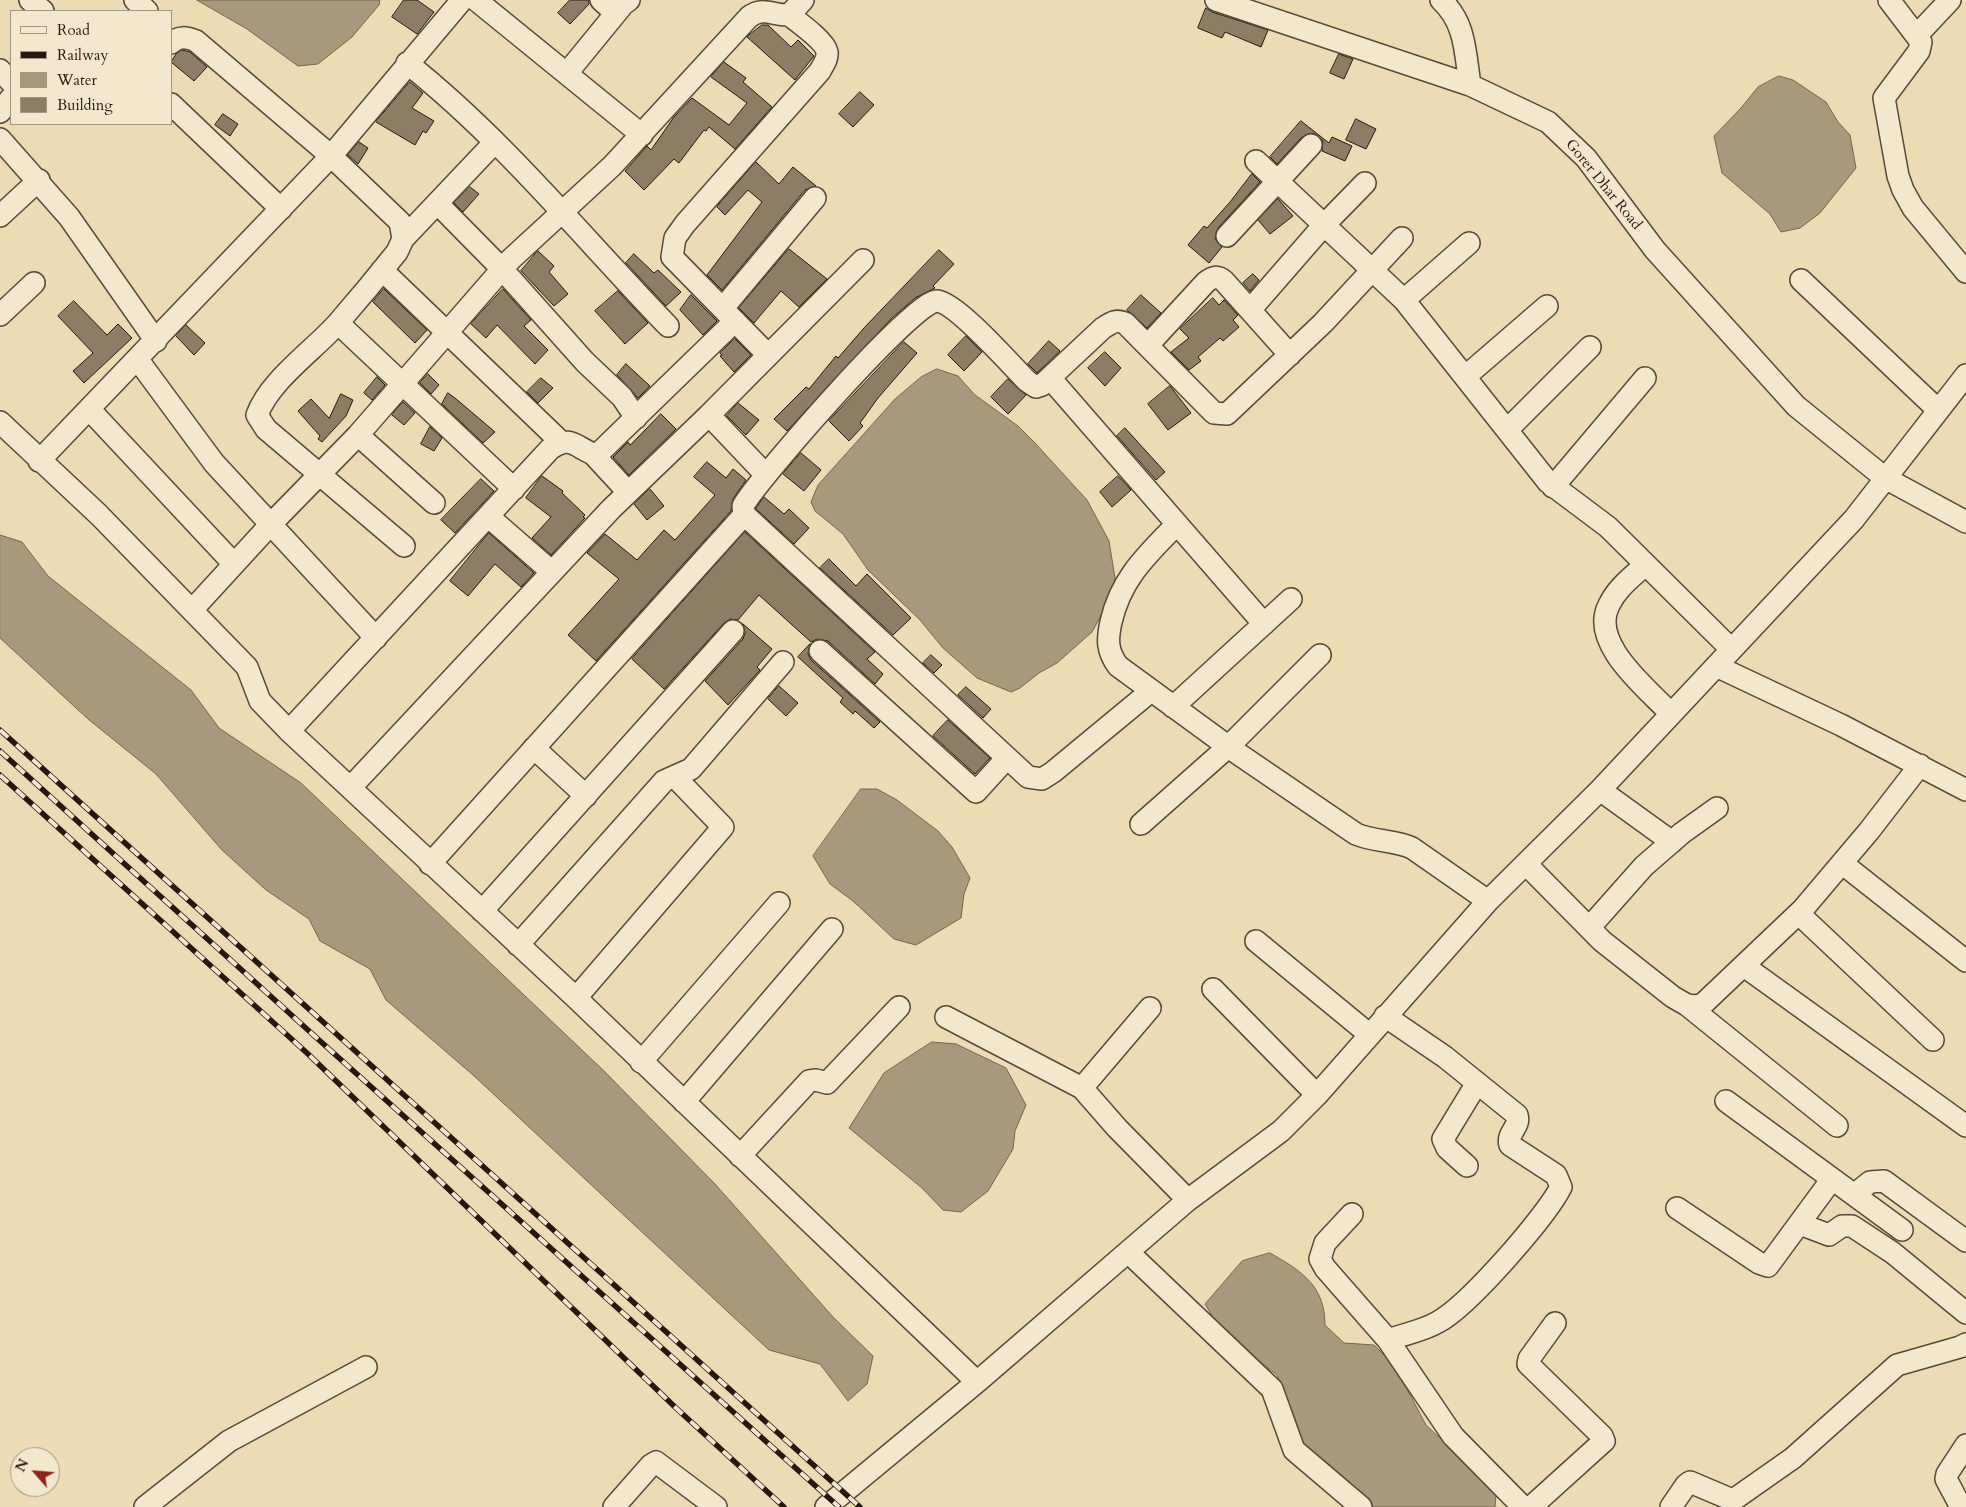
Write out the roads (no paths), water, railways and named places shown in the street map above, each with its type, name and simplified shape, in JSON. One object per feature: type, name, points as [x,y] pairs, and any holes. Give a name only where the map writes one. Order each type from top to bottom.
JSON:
[{"type":"street","points":[[30,0],[41,10]]},
{"type":"street","points":[[135,0],[146,10]]},
{"type":"street","points":[[39,462],[331,156],[407,63],[462,0]]},
{"type":"street","points":[[476,0],[642,135]]},
{"type":"street","points":[[601,0],[611,9],[625,4]]},
{"type":"street","name":"Gorer Dhar Road","points":[[1216,0],[1470,85],[1548,122],[1586,158],[1655,250],[1796,406],[1885,478],[1966,522]]},
{"type":"street","points":[[1441,0],[1450,8],[1462,31],[1470,85]]},
{"type":"street","points":[[1889,0],[1921,42],[1919,51],[1884,98],[1898,176],[1913,208],[1966,272]]},
{"type":"street","points":[[1917,35],[1950,0]]},
{"type":"street","points":[[568,73],[625,4]]},
{"type":"street","points":[[193,609],[270,525],[321,475],[358,435],[502,269],[612,166],[749,17],[757,11],[764,10],[781,15],[796,7],[824,45],[827,53],[826,61],[685,224],[673,246],[672,257],[768,355]]},
{"type":"street","points":[[173,39],[187,38],[196,41],[331,156],[400,222],[404,239]]},
{"type":"street","points":[[407,63],[429,81],[494,143],[562,211],[609,265],[668,326]]},
{"type":"street","points":[[0,70],[10,81]]},
{"type":"street","points":[[0,112],[10,99]]},
{"type":"street","points":[[172,105],[281,209]]},
{"type":"street","points":[[0,138],[39,180],[69,217],[156,341]]},
{"type":"street","points":[[404,546],[266,429],[257,415],[262,403],[275,386],[338,323],[382,270],[404,239],[494,143]]},
{"type":"street","points":[[1227,236],[1279,182],[1311,145]]},
{"type":"street","points":[[1256,161],[1404,300],[1553,487],[1595,516],[1732,648]]},
{"type":"street","points":[[0,216],[39,180]]},
{"type":"street","points":[[1250,310],[1324,226],[1365,183]]},
{"type":"street","points":[[593,454],[600,452],[636,418],[729,315],[815,198]]},
{"type":"street","points":[[437,203],[502,269],[585,362],[622,397],[636,418]]},
{"type":"street","points":[[1151,691],[1042,779],[1028,777],[1006,759],[744,515],[743,506],[765,474],[897,330],[930,301],[938,300],[947,304],[962,316],[1032,386],[1042,385],[1113,321],[1125,323],[1209,409],[1221,415],[1227,414],[1237,407],[1323,323],[1402,238]]},
{"type":"street","points":[[1404,300],[1469,243]]},
{"type":"street","points":[[351,787],[628,492],[709,415],[863,260]]},
{"type":"street","points":[[382,270],[561,442],[575,444],[593,454],[628,492]]},
{"type":"street","points":[[1148,345],[1212,277],[1221,279],[1290,355]]},
{"type":"street","points":[[1802,280],[1938,410]]},
{"type":"street","points":[[0,315],[34,283]]},
{"type":"street","points":[[1466,376],[1547,306]]},
{"type":"street","points":[[338,323],[514,489]]},
{"type":"street","points":[[1507,430],[1590,347]]},
{"type":"street","points":[[138,360],[214,463],[376,638]]},
{"type":"street","points":[[826,1507],[977,1382],[1188,1200],[1281,1131],[1317,1096],[1385,1016],[1488,901],[1600,790],[1860,511],[1966,375]]},
{"type":"street","points":[[1050,378],[1264,624]]},
{"type":"street","points":[[1553,487],[1646,378]]},
{"type":"street","points":[[89,408],[234,564]]},
{"type":"street","points":[[709,415],[765,474]]},
{"type":"street","points":[[0,422],[39,462],[99,515],[193,609],[247,667],[260,701],[289,730],[430,864],[576,998],[977,1382]]},
{"type":"street","points":[[358,435],[434,503]]},
{"type":"street","points":[[289,730],[489,517],[550,449],[561,442]]},
{"type":"street","points":[[430,864],[744,515]]},
{"type":"street","points":[[489,517],[552,572]]},
{"type":"street","points":[[1177,524],[1126,580],[1118,596],[1108,638],[1110,655],[1118,666],[1228,747],[1356,834],[1368,839],[1403,844],[1412,848],[1488,901]]},
{"type":"street","points":[[1645,565],[1624,585],[1608,606],[1605,620],[1606,633],[1611,648],[1670,713]]},
{"type":"street","points":[[1173,707],[1291,599]]},
{"type":"street","points":[[482,911],[733,631]]},
{"type":"street","points":[[820,651],[976,792],[1006,759]]},
{"type":"street","points":[[1141,824],[1228,747],[1320,655]]},
{"type":"street","points":[[518,945],[664,782],[691,769],[783,662]]},
{"type":"street","points":[[1716,666],[1842,725],[1966,790]]},
{"type":"street","points":[[534,748],[586,796]]},
{"type":"street","points":[[1687,1005],[1696,1006],[1703,1004],[1798,914],[1843,864],[1920,765]]},
{"type":"street","points":[[576,998],[722,826],[675,777]]},
{"type":"street","points":[[1600,790],[1672,842]]},
{"type":"street","points":[[1589,928],[1644,866],[1717,808]]},
{"type":"street","points":[[1526,864],[1589,928],[1837,1126]]},
{"type":"street","points":[[1843,864],[1966,961]]},
{"type":"street","points":[[641,1062],[779,903]]},
{"type":"street","points":[[1798,914],[1934,1040]]},
{"type":"street","points":[[684,1102],[832,928]]},
{"type":"street","points":[[1256,941],[1370,1035]]},
{"type":"street","points":[[1744,966],[1966,1126]]},
{"type":"street","points":[[1213,990],[1317,1096]]},
{"type":"street","points":[[740,1156],[809,1081],[816,1080],[826,1084],[899,1007]]},
{"type":"street","points":[[1082,1088],[1150,1008]]},
{"type":"street","points":[[1385,1016],[1517,1115],[1518,1123],[1509,1136],[1510,1145],[1556,1175],[1561,1187],[1531,1229],[1457,1310],[1427,1327],[1388,1340]]},
{"type":"street","points":[[946,1017],[1082,1088],[1117,1128],[1188,1200]]},
{"type":"street","points":[[1467,1166],[1447,1148],[1443,1139],[1476,1083]]},
{"type":"street","points":[[1726,1101],[1902,1230]]},
{"type":"street","points":[[1677,1208],[1764,1266],[1772,1263],[1832,1179]]},
{"type":"street","points":[[1854,1195],[1870,1182],[1884,1181],[1966,1241]]},
{"type":"street","points":[[1887,1250],[1919,1206]]},
{"type":"street","points":[[1352,1214],[1325,1243],[1320,1259],[1325,1268],[1388,1340],[1453,1436],[1523,1507]]},
{"type":"street","points":[[1800,1224],[1829,1235],[1847,1225],[1887,1250],[1966,1313]]},
{"type":"street","points":[[1128,1252],[1268,1386],[1274,1393],[1294,1450],[1361,1507]]},
{"type":"street","points":[[1531,1507],[1604,1441],[1602,1436],[1528,1364],[1529,1359],[1555,1323]]},
{"type":"street","points":[[1671,1507],[1690,1482],[1730,1499],[1736,1498],[1793,1458],[1897,1365],[1960,1348],[1966,1344]]},
{"type":"street","points":[[145,1507],[229,1441],[366,1367]]},
{"type":"street","points":[[1961,1507],[1946,1478],[1966,1445]]},
{"type":"street","points":[[614,1507],[656,1462],[716,1507]]},
{"type":"water","points":[[197,0],[380,0],[379,5],[352,37],[318,64],[298,66],[247,29]]},
{"type":"water","points":[[1779,76],[1793,80],[1826,102],[1838,122],[1850,135],[1856,168],[1820,213],[1800,228],[1781,232],[1770,214],[1722,173],[1714,136],[1758,87]]},
{"type":"water","points":[[937,369],[958,376],[975,395],[1018,426],[1035,443],[1087,500],[1109,541],[1115,578],[1113,594],[1092,632],[1057,663],[1011,692],[977,678],[943,648],[920,620],[868,570],[843,534],[815,511],[811,502],[818,485],[895,399],[921,377]]},
{"type":"water","points":[[0,535],[22,542],[48,576],[191,690],[219,728],[301,783],[604,1071],[715,1184],[833,1317],[873,1356],[867,1384],[848,1401],[820,1364],[769,1350],[473,1075],[386,1000],[370,969],[320,941],[309,919],[266,890],[222,850],[156,774],[88,719],[0,638]]},
{"type":"water","points":[[861,789],[877,789],[897,800],[938,831],[952,847],[970,878],[964,894],[961,918],[916,945],[894,939],[853,901],[830,884],[813,856]]},
{"type":"water","points":[[932,1042],[956,1044],[1006,1068],[1026,1105],[1015,1131],[1013,1149],[988,1191],[961,1212],[943,1210],[922,1188],[849,1128],[884,1073]]},
{"type":"water","points":[[1270,1253],[1292,1266],[1310,1281],[1321,1300],[1325,1325],[1344,1343],[1374,1345],[1387,1358],[1408,1391],[1426,1425],[1496,1495],[1495,1507],[1374,1507],[1303,1448],[1296,1422],[1277,1375],[1222,1332],[1205,1304],[1242,1261]]},
{"type":"railway","points":[[0,730],[860,1507]]},
{"type":"railway","points":[[0,751],[839,1507]]},
{"type":"railway","points":[[0,775],[307,1053],[676,1408],[784,1507]]}]
